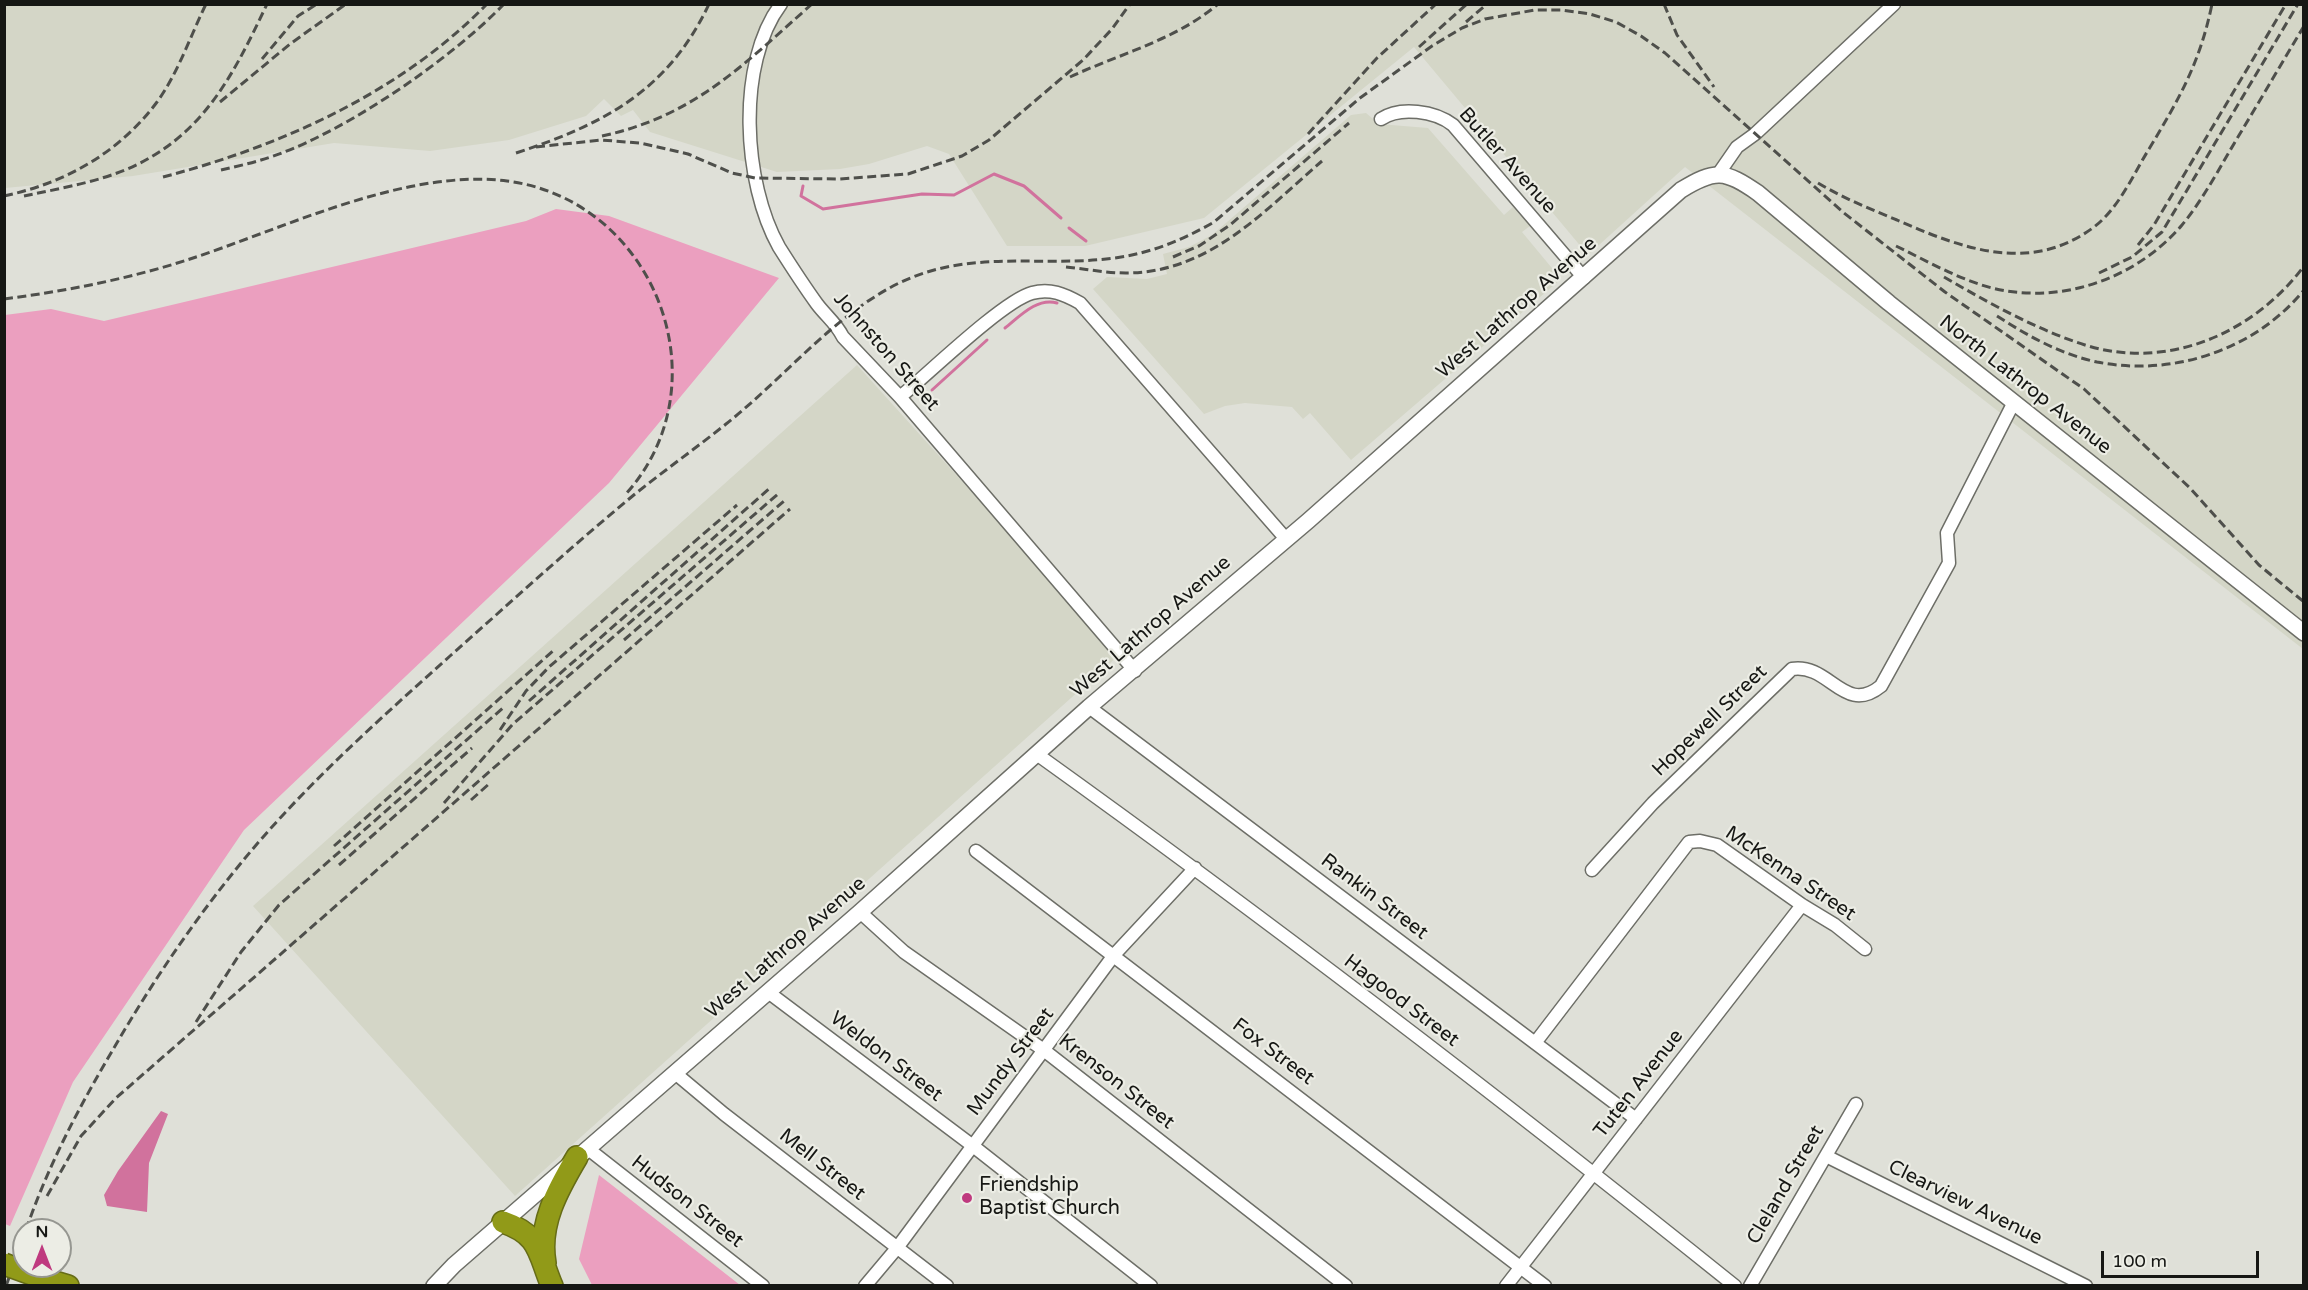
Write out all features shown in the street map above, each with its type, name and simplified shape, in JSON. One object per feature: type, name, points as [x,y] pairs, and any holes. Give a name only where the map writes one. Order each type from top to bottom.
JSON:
[{"type":"highway","points":[[544,1263],[542,1248],[549,1214],[582,1153]]},
{"type":"highway","points":[[503,1222],[528,1233],[536,1243],[552,1286]]},
{"type":"highway","points":[[4,1264],[60,1284]]},
{"type":"street","name":"Johnston Street","points":[[781,4],[770,20],[759,51],[750,103],[754,168],[767,218],[778,245],[818,305],[838,326],[843,337],[900,397],[1135,671]]},
{"type":"street","points":[[1719,173],[1737,147],[1755,134],[1894,4]]},
{"type":"street","name":"Butler Avenue","points":[[1381,119],[1396,112],[1434,114],[1453,125],[1584,278]]},
{"type":"street","name":"West Lathrop Avenue","points":[[434,1286],[503,1222],[860,912],[1089,707],[1135,671],[1584,278],[1681,190],[1702,177],[1719,173]]},
{"type":"street","name":"North Lathrop Avenue","points":[[1719,173],[1739,180],[1758,193],[1889,303],[2304,633]]},
{"type":"street","points":[[900,397],[1017,298],[1049,291],[1063,294],[1080,303],[1286,539]]},
{"type":"street","name":"Hopewell Street","points":[[1592,870],[1653,803],[1792,669],[1803,668],[1816,673],[1853,696],[1871,695],[1881,686],[1949,563],[1947,533],[2013,402]]},
{"type":"street","name":"Rankin Street","points":[[1089,707],[1636,1119]]},
{"type":"street","name":"Hagood Street","points":[[1038,755],[1195,868],[1594,1173],[1736,1286]]},
{"type":"street","name":"McKenna Street","points":[[1535,1043],[1689,842],[1700,841],[1717,845],[1802,905],[1835,925],[1865,949]]},
{"type":"street","name":"Fox Street","points":[[976,851],[1545,1286]]},
{"type":"street","name":"Mundy Street","points":[[865,1286],[897,1248],[1114,955],[1195,868]]},
{"type":"street","name":"Tuten Avenue","points":[[1506,1286],[1802,905]]},
{"type":"street","name":"Krenson Street","points":[[860,912],[904,952],[1045,1051],[1346,1286]]},
{"type":"street","name":"Weldon Street","points":[[768,992],[973,1146],[1151,1286]]},
{"type":"street","name":"Mell Street","points":[[675,1073],[724,1114],[946,1286]]},
{"type":"street","name":"Cleland Street","points":[[1750,1286],[1856,1104]]},
{"type":"street","name":"Hudson Street","points":[[582,1153],[763,1286]]},
{"type":"street","name":"Clearview Avenue","points":[[1826,1156],[2086,1286]]},
{"type":"shaded area","points":[[5,5],[2303,5],[2303,649],[1685,167],[1588,255],[1414,47],[1204,218],[1085,246],[1007,246],[949,154],[927,146],[869,164],[840,169],[777,172],[650,132],[633,110],[621,116],[604,99],[586,116],[509,140],[430,151],[334,143],[133,176],[5,188]]},
{"type":"shaded area","points":[[1366,113],[1379,124],[1428,128],[1504,215],[1513,207],[1530,226],[1522,232],[1561,279],[1351,460],[1310,413],[1303,419],[1292,407],[1245,403],[1225,406],[1204,414],[1093,289],[1107,277],[1147,279],[1167,274],[1163,254],[1189,247],[1212,235],[1351,115]]},
{"type":"shaded area","points":[[556,209],[609,216],[779,278],[609,483],[244,830],[73,1082],[10,1226],[5,1224],[5,315],[51,309],[104,321],[526,221]]},
{"type":"shaded area","points":[[857,365],[1119,655],[515,1196],[253,906]]},
{"type":"shaded area","points":[[161,1111],[168,1114],[149,1163],[147,1212],[107,1206],[104,1195],[118,1171]]},
{"type":"shaded area","points":[[599,1175],[740,1285],[592,1285],[579,1259]]},
{"type":"waterway","points":[[803,186],[801,196],[823,209],[922,194],[954,195],[994,174],[1024,186],[1061,218]]},
{"type":"waterway","points":[[1069,228],[1086,241]]},
{"type":"waterway","points":[[1005,328],[1035,305],[1057,303]]},
{"type":"waterway","points":[[932,390],[987,340]]},
{"type":"railway","points":[[4,196],[69,174],[108,151],[126,136],[142,120],[164,91],[178,67],[206,4]]},
{"type":"railway","points":[[24,196],[113,175],[152,157],[175,141],[195,122],[227,80],[267,4]]},
{"type":"railway","points":[[262,59],[298,16],[317,4]]},
{"type":"railway","points":[[220,102],[290,44],[346,4]]},
{"type":"railway","points":[[163,177],[251,149],[337,112],[377,90],[416,64],[453,36],[487,4]]},
{"type":"railway","points":[[221,170],[291,149],[357,116],[423,73],[454,49],[504,4]]},
{"type":"railway","points":[[516,153],[578,130],[630,100],[653,82],[674,60],[693,34],[709,4]]},
{"type":"railway","points":[[602,136],[635,127],[691,101],[740,67],[812,4]]},
{"type":"railway","points":[[536,147],[601,140],[640,143],[688,154],[732,173],[755,178],[840,179],[908,174],[962,156],[989,140],[1083,60],[1112,29],[1130,4]]},
{"type":"railway","points":[[1070,77],[1166,37],[1202,17],[1218,4]]},
{"type":"railway","points":[[1308,134],[1377,58],[1436,4]]},
{"type":"railway","points":[[1419,47],[1467,4]]},
{"type":"railway","points":[[1466,22],[1487,4]]},
{"type":"railway","points":[[1664,4],[1677,35],[1714,87]]},
{"type":"railway","points":[[1818,183],[1877,212],[1946,240],[1971,247],[1996,252],[2020,253],[2045,250],[2070,242],[2103,219],[2125,191],[2170,114],[2195,63],[2212,4]]},
{"type":"railway","points":[[2138,245],[2154,225],[2286,4]]},
{"type":"railway","points":[[2099,273],[2132,257],[2162,232],[2298,4]]},
{"type":"railway","points":[[31,1218],[64,1139],[159,974],[231,875],[274,825],[322,774],[373,726],[542,574],[635,494],[747,406],[829,331],[873,298],[897,284],[924,273],[951,266],[978,263],[1087,261],[1115,258],[1154,249],[1191,235],[1214,222],[1360,98],[1432,46],[1462,28],[1485,19],[1535,10],[1562,10],[1590,14],[1616,22],[1665,53],[1844,213],[1945,292],[2084,389],[2190,488],[2259,565],[2304,602]]},
{"type":"railway","points":[[1896,246],[1967,280],[1992,288],[2018,292],[2044,293],[2070,290],[2120,273],[2143,260],[2182,225],[2213,180],[2304,26]]},
{"type":"railway","points":[[1173,257],[1199,246],[1230,225],[1349,123]]},
{"type":"railway","points":[[1066,267],[1126,273],[1156,270],[1183,263],[1233,236],[1279,200],[1322,161]]},
{"type":"railway","points":[[4,299],[120,279],[187,260],[345,204],[386,192],[427,184],[468,179],[507,181],[559,195],[602,222],[636,259],[659,304],[671,352],[670,402],[655,450],[625,495]]},
{"type":"railway","points":[[1944,277],[2013,315],[2066,339],[2116,352],[2147,353],[2178,349],[2207,340],[2235,327],[2284,290],[2304,266]]},
{"type":"railway","points":[[1997,316],[2045,343],[2083,359],[2126,366],[2155,366],[2183,362],[2237,343],[2262,329],[2304,290]]},
{"type":"railway","points":[[529,701],[771,487]]},
{"type":"railway","points":[[444,803],[513,724],[778,494]]},
{"type":"railway","points":[[624,640],[784,501]]},
{"type":"railway","points":[[500,730],[526,691],[549,667],[737,505]]},
{"type":"railway","points":[[47,1196],[81,1136],[116,1098],[790,509]]},
{"type":"railway","points":[[334,846],[553,651]]},
{"type":"railway","points":[[196,1022],[241,952],[279,905],[504,707]]},
{"type":"railway","points":[[339,865],[472,748]]},
{"type":"railway","points":[[471,800],[490,783]]},
{"type":"railway","points":[[6,1286],[12,1269]]},
{"type":"place","name":"Friendship Baptist Church","points":[[967,1198]]}]
